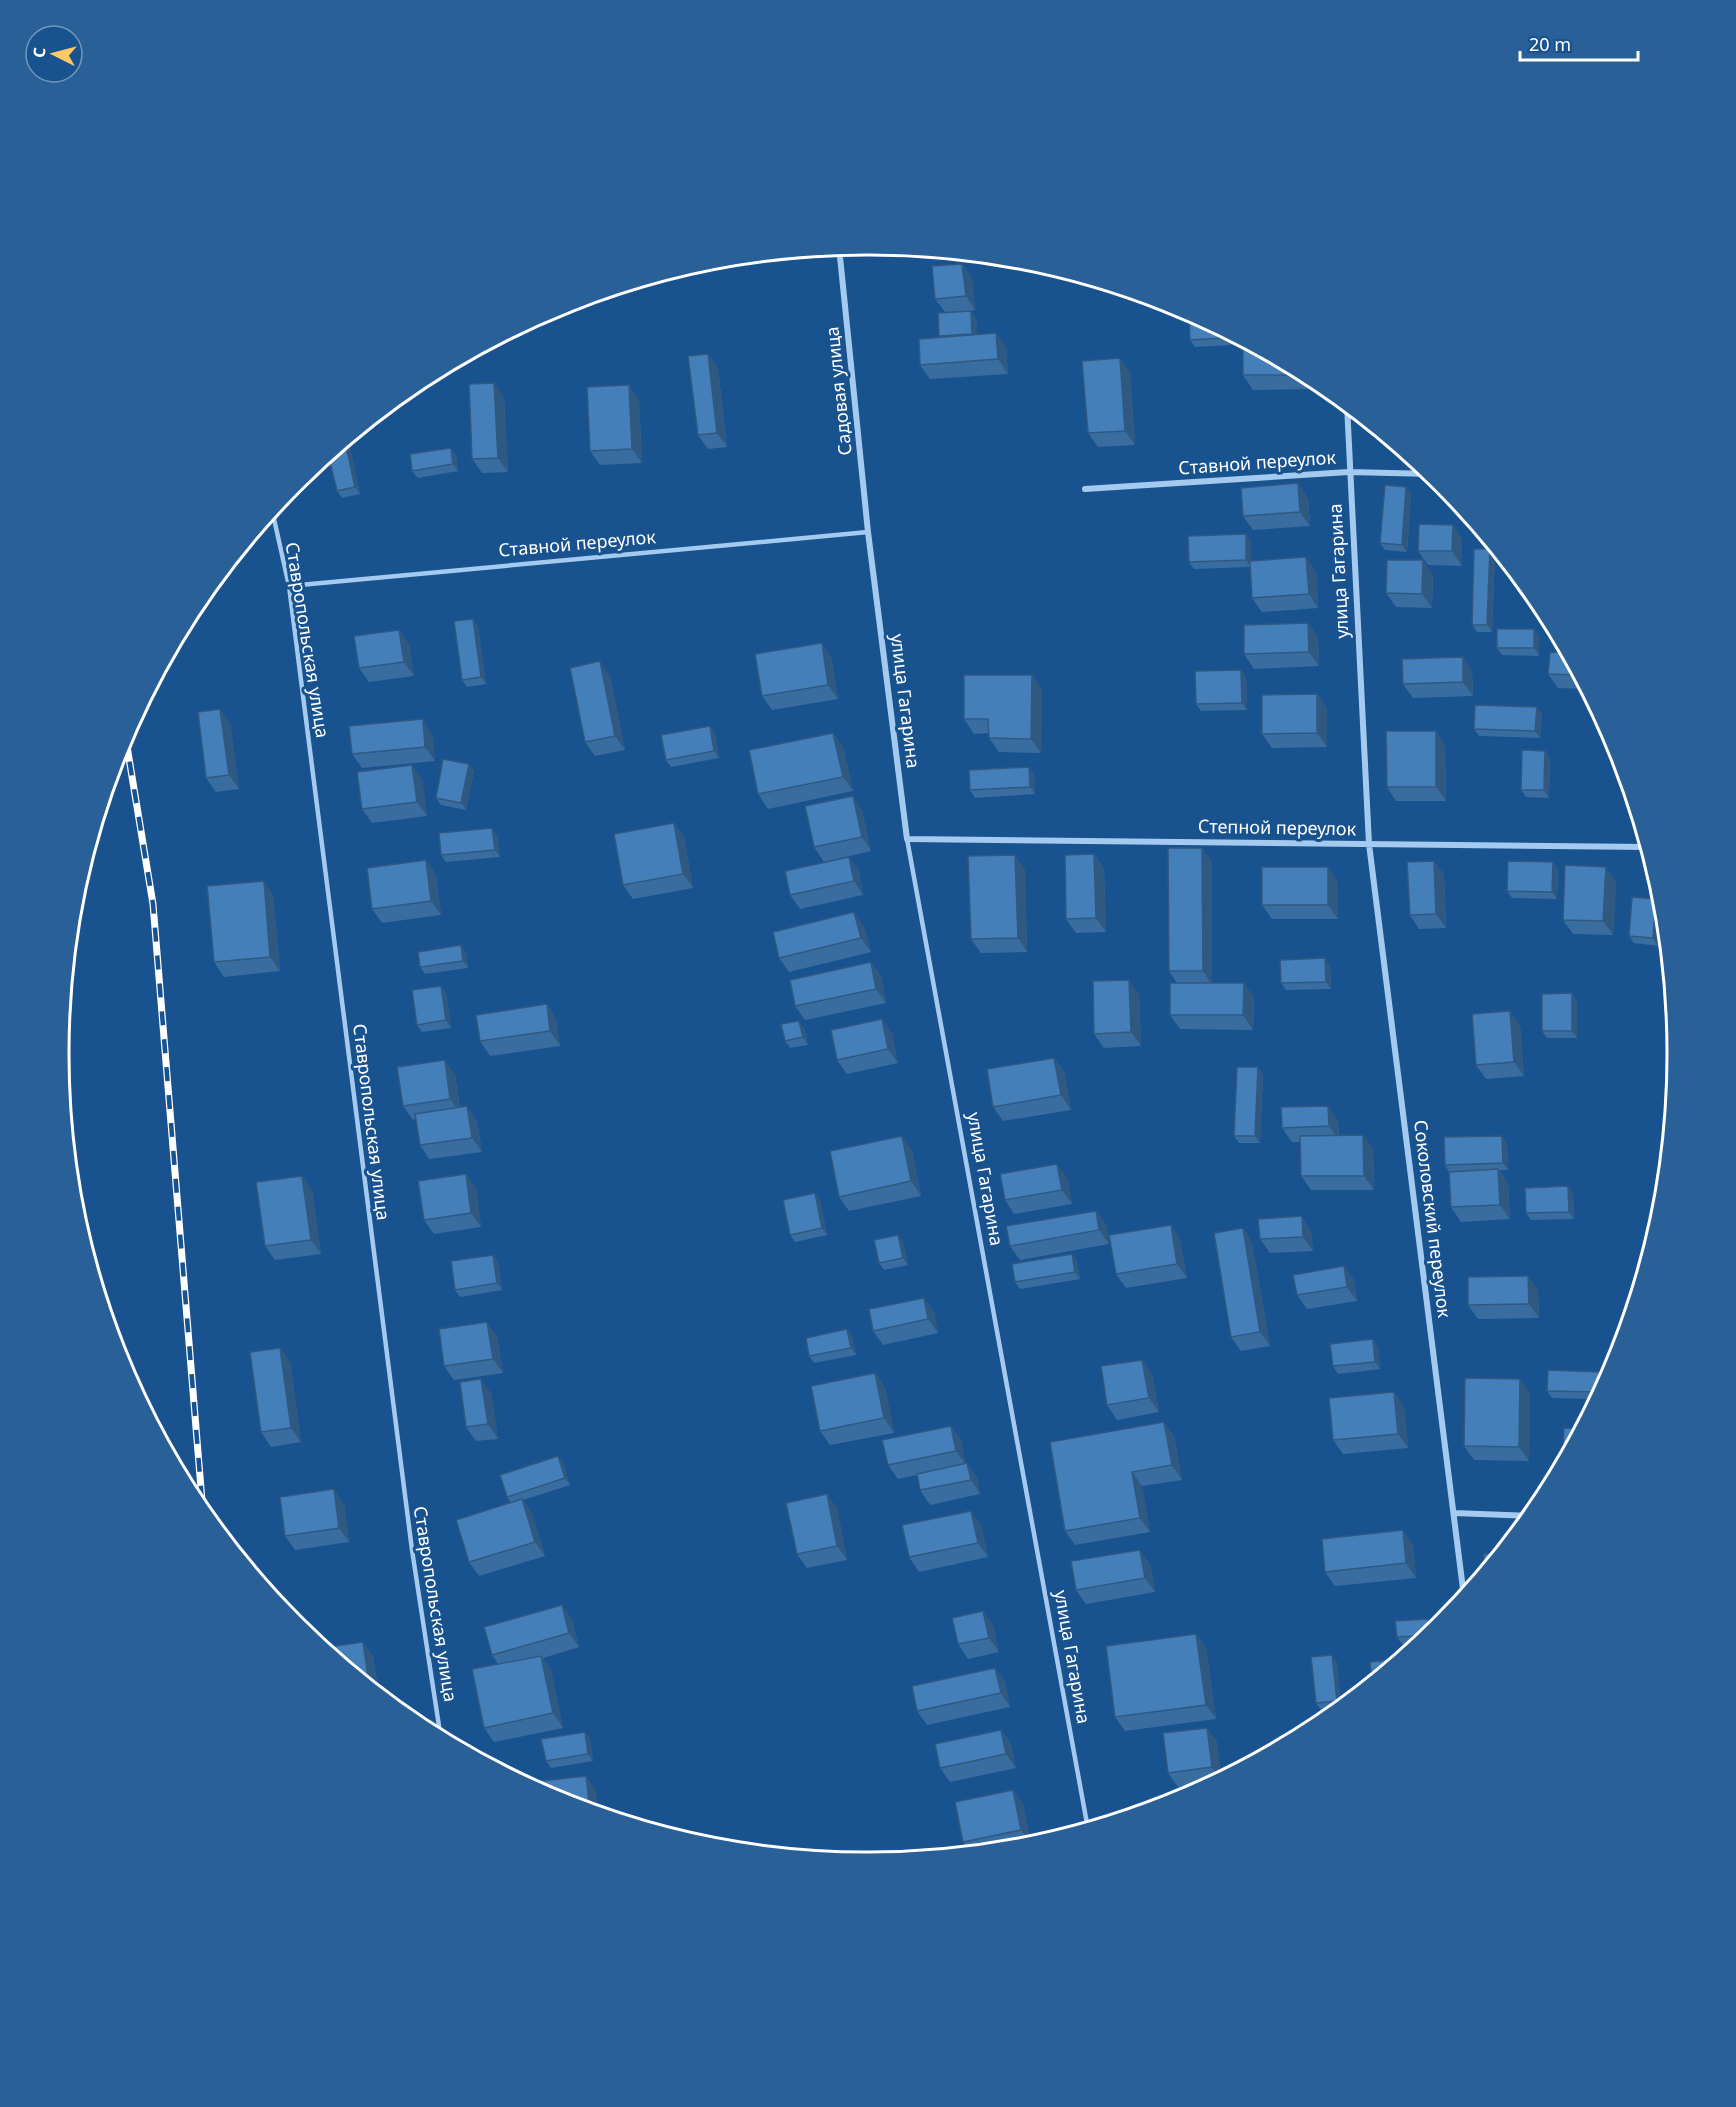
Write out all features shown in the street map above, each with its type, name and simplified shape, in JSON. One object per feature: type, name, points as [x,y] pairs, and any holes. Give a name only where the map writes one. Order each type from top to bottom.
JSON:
[{"type":"street","name":"Садовая улица","points":[[840,256],[868,532]]},
{"type":"street","name":"улица Гагарина","points":[[1347,415],[1369,844]]},
{"type":"street","name":"Ставной переулок","points":[[1085,489],[1349,472],[1417,474]]},
{"type":"street","name":"улица Гагарина","points":[[868,532],[907,839]]},
{"type":"street","name":"Степной переулок","points":[[907,839],[1640,847]]},
{"type":"street","name":"Соколовский переулок","points":[[1369,844],[1463,1587]]},
{"type":"street","points":[[1454,1513],[1519,1516]]},
{"type":"lane","name":"Ставропольская улица","points":[[274,519],[289,586],[412,1550],[439,1727]]},
{"type":"lane","name":"Ставной переулок","points":[[289,586],[868,532]]},
{"type":"lane","name":"улица Гагарина","points":[[907,839],[1087,1821]]},
{"type":"building","points":[[962,264],[966,296],[935,299],[932,266]]},
{"type":"building","points":[[971,311],[972,334],[939,336],[938,313]]},
{"type":"building","points":[[1189,322],[1223,338],[1190,340]]},
{"type":"building","points":[[996,333],[998,359],[920,365],[919,339]]},
{"type":"building","points":[[1243,349],[1289,375],[1243,375]]},
{"type":"building","points":[[708,354],[717,433],[698,435],[688,356]]},
{"type":"building","points":[[1120,358],[1125,431],[1088,433],[1082,361]]},
{"type":"building","points":[[494,383],[498,458],[472,459],[469,384]]},
{"type":"building","points":[[629,385],[632,449],[590,451],[587,387]]},
{"type":"building","points":[[347,448],[355,487],[337,491],[330,463]]},
{"type":"building","points":[[451,448],[453,464],[412,471],[410,454]]},
{"type":"building","points":[[1298,483],[1300,512],[1243,516],[1241,488]]},
{"type":"building","points":[[1385,485],[1406,487],[1402,545],[1380,543]]},
{"type":"building","points":[[1419,524],[1453,525],[1452,551],[1418,551]]},
{"type":"building","points":[[1246,534],[1246,560],[1189,562],[1188,536]]},
{"type":"building","points":[[1474,549],[1487,549],[1490,552],[1487,625],[1472,625]]},
{"type":"building","points":[[1306,557],[1309,594],[1252,598],[1250,561]]},
{"type":"building","points":[[1387,560],[1423,560],[1422,594],[1386,593]]},
{"type":"building","points":[[473,619],[481,677],[462,680],[454,621]]},
{"type":"building","points":[[1308,623],[1309,652],[1244,654],[1244,625]]},
{"type":"building","points":[[1497,629],[1534,629],[1534,648],[1497,648]]},
{"type":"building","points":[[399,630],[404,662],[359,668],[354,636]]},
{"type":"building","points":[[822,643],[828,685],[762,696],[755,654]]},
{"type":"building","points":[[1550,652],[1559,653],[1571,675],[1548,674]]},
{"type":"building","points":[[1463,657],[1463,682],[1403,684],[1402,659]]},
{"type":"building","points":[[600,661],[615,736],[585,742],[570,668]]},
{"type":"building","points":[[1241,670],[1242,703],[1196,704],[1195,671]]},
{"type":"building","points":[[964,675],[1032,675],[1031,739],[989,738],[988,719],[964,719]]},
{"type":"building","points":[[1317,694],[1317,733],[1262,734],[1262,695]]},
{"type":"building","points":[[1475,705],[1537,707],[1535,731],[1474,729]]},
{"type":"building","points":[[220,709],[229,775],[206,778],[198,712]]},
{"type":"building","points":[[423,719],[425,747],[352,754],[349,726]]},
{"type":"building","points":[[710,726],[714,751],[666,760],[661,735]]},
{"type":"building","points":[[1386,731],[1436,731],[1436,787],[1387,787]]},
{"type":"building","points":[[833,733],[843,777],[758,794],[749,750]]},
{"type":"building","points":[[1522,750],[1545,751],[1544,790],[1521,790]]},
{"type":"building","points":[[443,759],[469,764],[461,803],[436,798]]},
{"type":"building","points":[[412,765],[417,802],[362,809],[357,772]]},
{"type":"building","points":[[1029,767],[1030,787],[970,790],[969,770]]},
{"type":"building","points":[[853,796],[862,837],[814,847],[805,806]]},
{"type":"building","points":[[674,823],[683,874],[623,885],[614,834]]},
{"type":"building","points":[[492,828],[495,850],[441,855],[439,833]]},
{"type":"building","points":[[1168,848],[1202,848],[1203,971],[1169,971]]},
{"type":"building","points":[[1094,854],[1096,918],[1066,919],[1065,855]]},
{"type":"building","points":[[1015,855],[1018,938],[971,939],[968,856]]},
{"type":"building","points":[[849,857],[854,881],[790,895],[785,871]]},
{"type":"building","points":[[426,860],[431,901],[372,909],[367,868]]},
{"type":"building","points":[[1434,861],[1436,914],[1410,915],[1407,862]]},
{"type":"building","points":[[1508,861],[1553,862],[1552,892],[1507,891]]},
{"type":"building","points":[[1565,865],[1606,867],[1603,921],[1563,920]]},
{"type":"building","points":[[1262,867],[1328,867],[1328,905],[1262,905]]},
{"type":"building","points":[[264,881],[270,957],[214,962],[207,886]]},
{"type":"building","points":[[1632,897],[1652,899],[1655,915],[1653,938],[1629,936]]},
{"type":"building","points":[[854,912],[861,938],[779,958],[773,932]]},
{"type":"building","points":[[461,945],[463,961],[420,967],[418,952]]},
{"type":"building","points":[[1325,958],[1326,982],[1281,983],[1280,960]]},
{"type":"building","points":[[871,962],[876,989],[795,1006],[790,980]]},
{"type":"building","points":[[1129,980],[1131,1032],[1094,1034],[1093,981]]},
{"type":"building","points":[[1170,983],[1244,983],[1243,1015],[1170,1015]]},
{"type":"building","points":[[441,986],[446,1020],[417,1025],[412,990]]},
{"type":"building","points":[[1572,993],[1572,1031],[1542,1031],[1542,994]]},
{"type":"building","points":[[547,1004],[550,1031],[480,1041],[476,1015]]},
{"type":"building","points":[[1510,1011],[1514,1062],[1476,1065],[1472,1014]]},
{"type":"building","points":[[882,1019],[888,1049],[837,1060],[831,1030]]},
{"type":"building","points":[[799,1021],[803,1037],[785,1041],[781,1024]]},
{"type":"building","points":[[1054,1058],[1061,1095],[993,1107],[987,1069]]},
{"type":"building","points":[[445,1060],[450,1099],[403,1106],[397,1067]]},
{"type":"building","points":[[1237,1067],[1258,1067],[1255,1136],[1234,1136]]},
{"type":"building","points":[[467,1106],[472,1138],[420,1145],[415,1114]]},
{"type":"building","points":[[1328,1106],[1329,1126],[1282,1128],[1281,1107]]},
{"type":"building","points":[[1363,1135],[1364,1176],[1301,1176],[1300,1136]]},
{"type":"building","points":[[902,1136],[911,1181],[839,1197],[830,1151]]},
{"type":"building","points":[[1502,1136],[1503,1163],[1445,1165],[1444,1137]]},
{"type":"building","points":[[1057,1164],[1062,1190],[1005,1200],[1000,1174]]},
{"type":"building","points":[[1498,1169],[1500,1205],[1451,1207],[1449,1172]]},
{"type":"building","points":[[466,1174],[471,1213],[424,1220],[418,1181]]},
{"type":"building","points":[[302,1176],[311,1240],[265,1246],[256,1182]]},
{"type":"building","points":[[1568,1186],[1569,1212],[1526,1213],[1525,1188]]},
{"type":"building","points":[[815,1193],[822,1228],[790,1235],[783,1200]]},
{"type":"building","points":[[1096,1211],[1099,1230],[1010,1246],[1006,1226]]},
{"type":"building","points":[[1302,1216],[1303,1237],[1260,1239],[1258,1219]]},
{"type":"building","points":[[1171,1225],[1177,1264],[1116,1274],[1109,1235]]},
{"type":"building","points":[[1243,1228],[1260,1332],[1231,1337],[1214,1233]]},
{"type":"building","points":[[898,1235],[903,1258],[879,1263],[874,1240]]},
{"type":"building","points":[[1072,1254],[1075,1272],[1015,1282],[1012,1264]]},
{"type":"building","points":[[493,1255],[497,1283],[455,1290],[451,1261]]},
{"type":"building","points":[[1344,1266],[1347,1287],[1297,1295],[1293,1275]]},
{"type":"building","points":[[1528,1276],[1529,1304],[1468,1305],[1468,1277]]},
{"type":"building","points":[[924,1298],[928,1319],[873,1331],[869,1309]]},
{"type":"building","points":[[487,1322],[493,1359],[444,1366],[439,1329]]},
{"type":"building","points":[[847,1329],[851,1348],[809,1356],[806,1338]]},
{"type":"building","points":[[1373,1339],[1375,1362],[1333,1366],[1330,1344]]},
{"type":"building","points":[[280,1348],[291,1428],[261,1432],[250,1352]]},
{"type":"building","points":[[1142,1360],[1149,1398],[1107,1405],[1101,1366]]},
{"type":"building","points":[[1548,1370],[1600,1372],[1592,1392],[1547,1391]]},
{"type":"building","points":[[875,1373],[884,1418],[820,1431],[811,1386]]},
{"type":"building","points":[[1465,1378],[1520,1379],[1519,1447],[1464,1446]]},
{"type":"building","points":[[481,1379],[488,1424],[466,1427],[460,1382]]},
{"type":"building","points":[[1394,1392],[1398,1434],[1333,1440],[1329,1398]]},
{"type":"building","points":[[1164,1422],[1172,1465],[1132,1472],[1140,1518],[1065,1531],[1050,1442]]},
{"type":"building","points":[[951,1426],[956,1451],[888,1465],[882,1440]]},
{"type":"building","points":[[1564,1428],[1573,1429],[1563,1448]]},
{"type":"building","points":[[558,1456],[565,1478],[507,1497],[500,1475]]},
{"type":"building","points":[[967,1463],[971,1480],[920,1490],[917,1474]]},
{"type":"building","points":[[334,1489],[339,1528],[285,1536],[280,1497]]},
{"type":"building","points":[[827,1494],[837,1546],[797,1554],[786,1503]]},
{"type":"building","points":[[522,1499],[535,1542],[469,1562],[456,1520]]},
{"type":"building","points":[[971,1511],[978,1543],[909,1557],[902,1525]]},
{"type":"building","points":[[1403,1530],[1406,1563],[1325,1572],[1322,1539]]},
{"type":"building","points":[[1140,1550],[1145,1578],[1076,1590],[1071,1561]]},
{"type":"building","points":[[1484,1554],[1490,1554],[1484,1562]]},
{"type":"building","points":[[562,1605],[569,1633],[492,1655],[484,1627]]},
{"type":"building","points":[[983,1611],[989,1638],[958,1644],[952,1618]]},
{"type":"building","points":[[1428,1619],[1428,1623],[1414,1636],[1397,1637],[1395,1621]]},
{"type":"building","points":[[1196,1634],[1206,1705],[1115,1717],[1106,1646]]},
{"type":"building","points":[[363,1642],[368,1676],[341,1654],[333,1646]]},
{"type":"building","points":[[1332,1655],[1337,1700],[1335,1701],[1316,1703],[1311,1657]]},
{"type":"building","points":[[541,1656],[553,1713],[484,1728],[472,1669]]},
{"type":"building","points":[[1387,1660],[1371,1673],[1370,1662]]},
{"type":"building","points":[[995,1668],[1001,1693],[917,1711],[912,1686]]},
{"type":"building","points":[[1207,1728],[1212,1767],[1168,1773],[1163,1733]]},
{"type":"building","points":[[1001,1730],[1006,1754],[940,1768],[935,1744]]},
{"type":"building","points":[[585,1732],[588,1754],[546,1761],[541,1739]]},
{"type":"building","points":[[586,1776],[589,1802],[562,1792],[539,1781]]},
{"type":"building","points":[[1013,1790],[1021,1830],[963,1842],[955,1802]]},
{"type":"railway","points":[[128,753],[153,904],[201,1493]]}]
